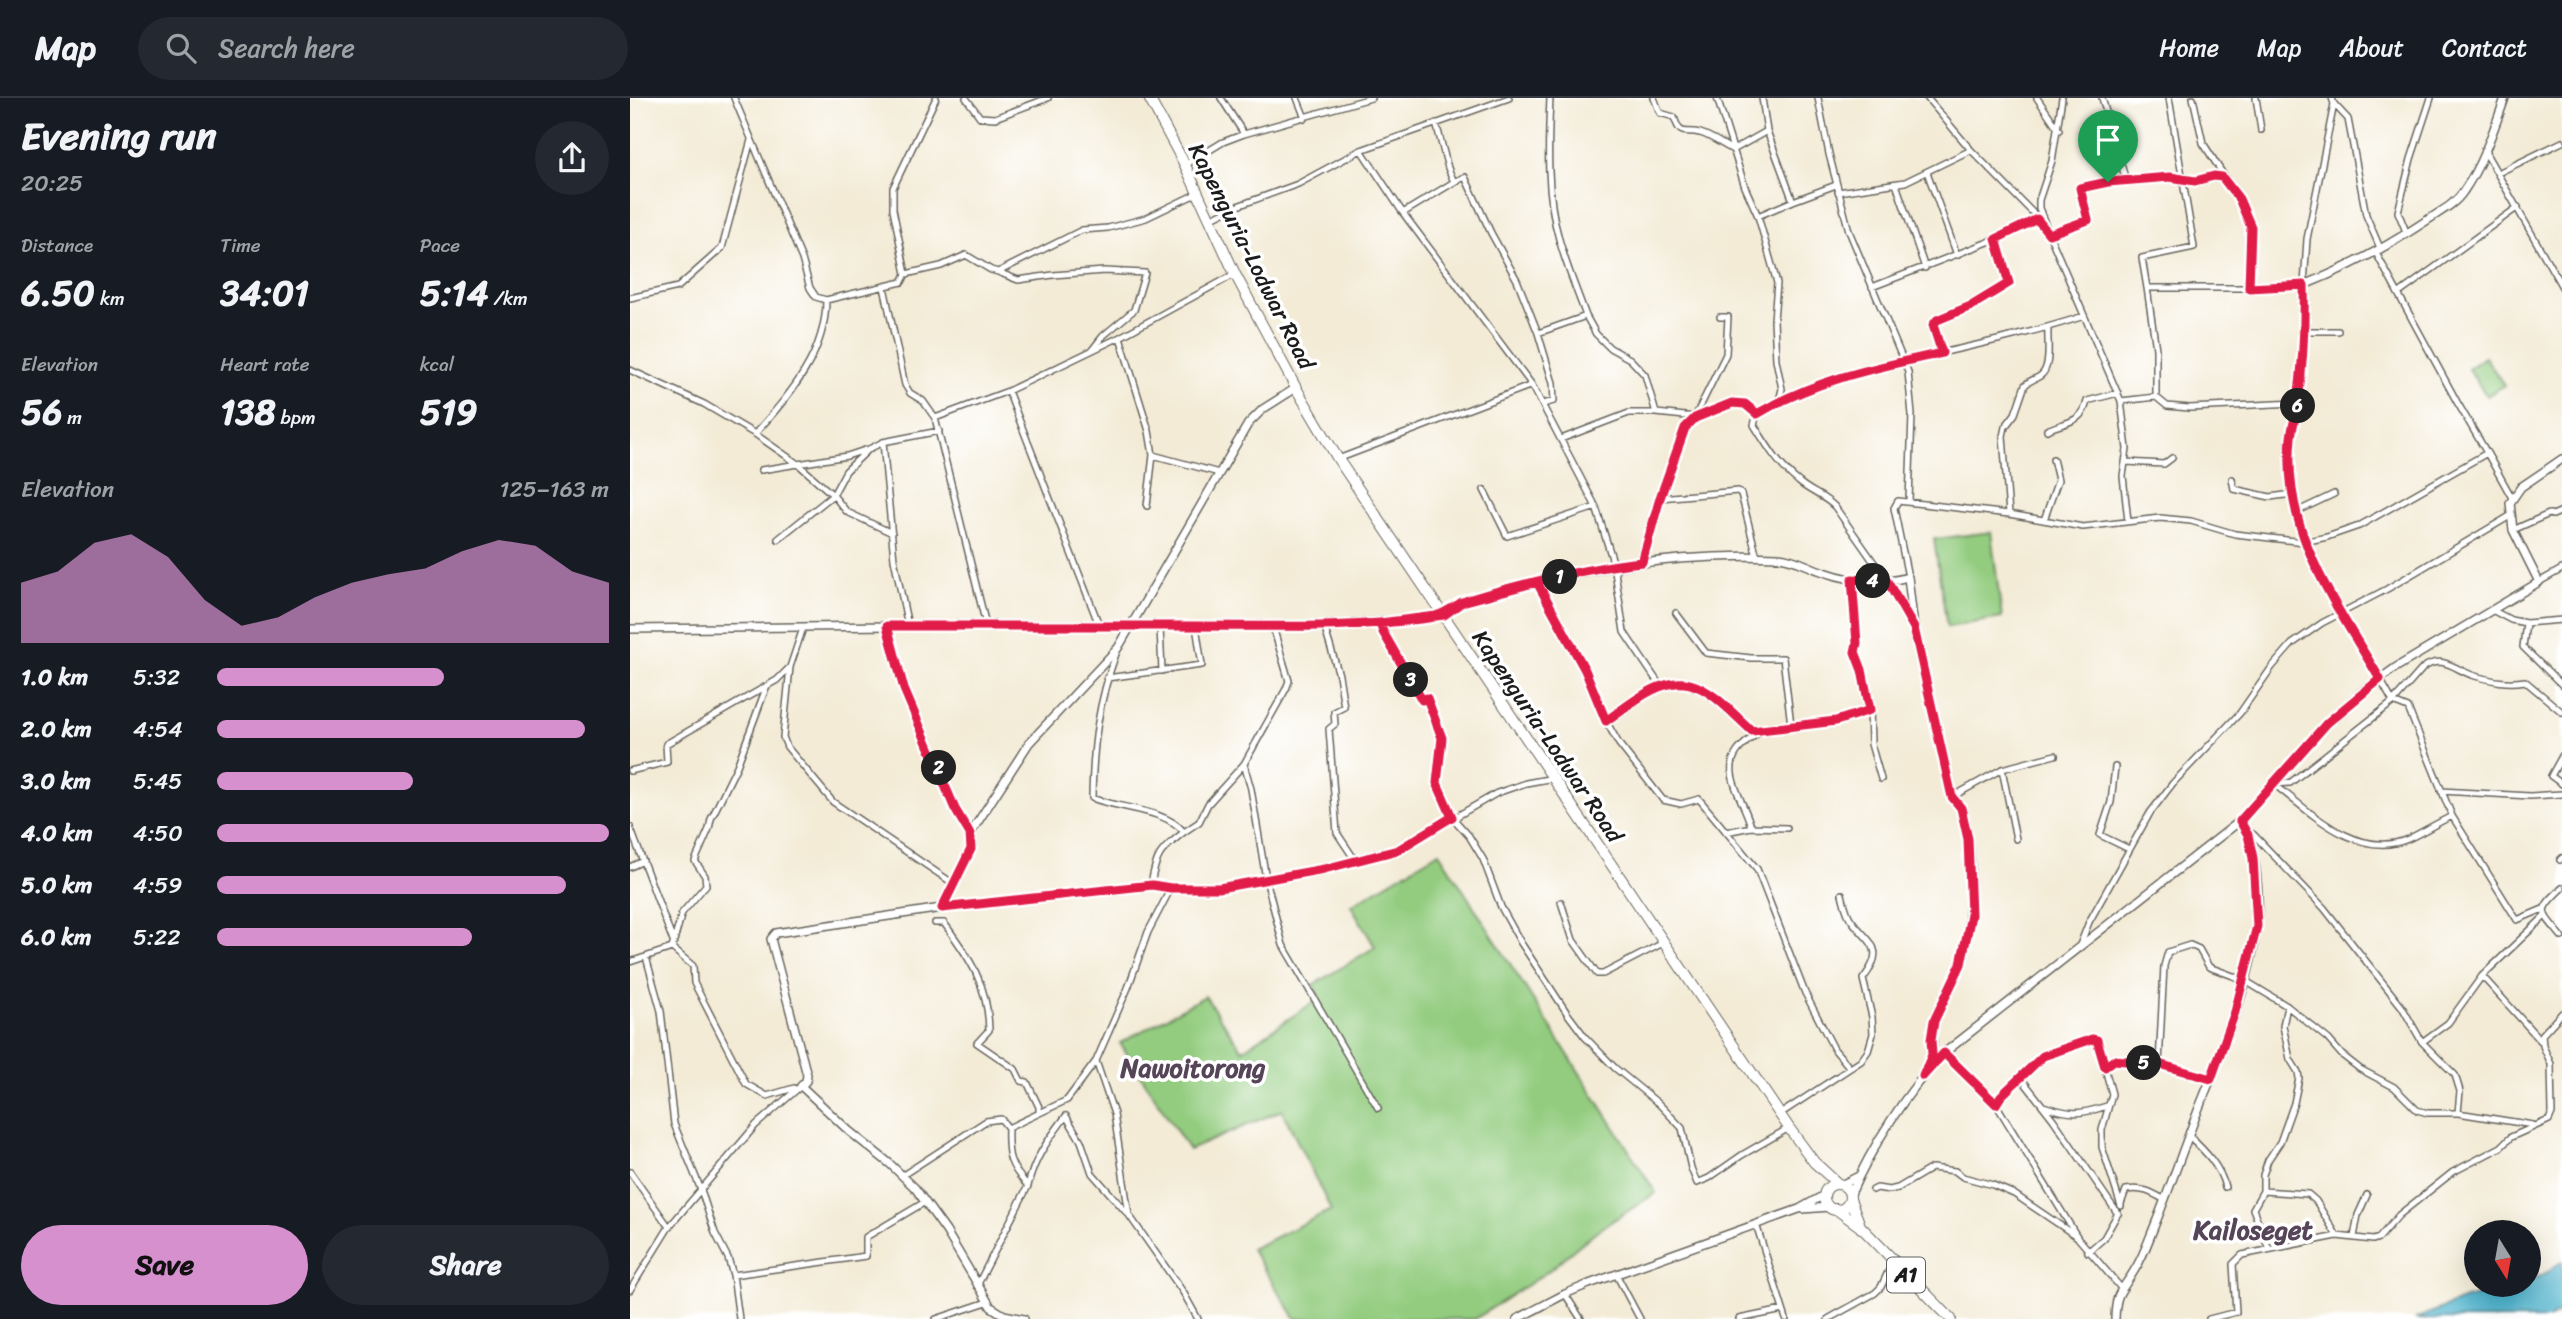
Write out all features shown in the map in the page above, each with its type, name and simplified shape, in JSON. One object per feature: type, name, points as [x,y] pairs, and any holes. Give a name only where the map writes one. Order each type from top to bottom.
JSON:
[{"type":"highway","name":"Kapenguria-Lodwar Road","points":[[1149,98],[1185,165],[1235,274],[1296,388],[1338,459],[1789,1128],[1814,1162],[1839,1184]]},
{"type":"highway","name":"Kapenguria-Lodwar Road","points":[[1814,1162],[1824,1193]]},
{"type":"highway","points":[[1839,1184],[1847,1189],[1850,1198],[1846,1206],[1833,1208],[1824,1193],[1828,1186],[1839,1184]]},
{"type":"highway","name":"A1","points":[[1850,1198],[1862,1228]]},
{"type":"highway","name":"A1","points":[[1833,1208],[1862,1228],[1951,1319]]},
{"type":"street","points":[[734,98],[802,259],[810,288],[816,297],[827,300],[902,282],[906,274],[893,209],[893,188],[936,98]]},
{"type":"street","points":[[966,98],[980,117],[995,118],[1048,98]]},
{"type":"street","points":[[1222,98],[1244,134]]},
{"type":"street","points":[[1297,98],[1305,118]]},
{"type":"street","points":[[1185,165],[1223,142],[1244,134],[1371,98]]},
{"type":"street","points":[[1210,219],[1298,184],[1361,150],[1509,98]]},
{"type":"street","points":[[1550,98],[1550,185],[1558,237],[1586,317],[1610,348],[1630,359],[1645,375],[1656,413]]},
{"type":"street","points":[[1654,98],[1660,113],[1674,117],[1678,129],[1684,134],[1701,134],[1733,150]]},
{"type":"street","points":[[1717,98],[1745,187],[1758,216],[1777,283],[1774,348],[1782,389],[1779,401]]},
{"type":"street","points":[[1762,98],[1767,131],[1793,201]]},
{"type":"street","points":[[1818,98],[1836,185],[1849,231],[1905,361],[1912,397],[1909,501]]},
{"type":"street","points":[[1927,98],[2049,234]]},
{"type":"street","points":[[2037,98],[2059,130]]},
{"type":"street","points":[[2062,98],[2059,130],[2039,208],[2095,346],[2121,401],[2127,449],[2123,476],[2128,521]]},
{"type":"street","points":[[2102,98],[2126,181]]},
{"type":"street","points":[[2156,397],[2156,349],[2142,258],[2194,247],[2169,98]]},
{"type":"street","points":[[2193,98],[2203,143],[2222,177],[2239,199],[2251,227],[2249,288]]},
{"type":"street","points":[[2256,98],[2261,130]]},
{"type":"street","points":[[2407,234],[2398,212],[2411,159],[2431,98]]},
{"type":"street","points":[[2147,288],[2304,285],[2338,272],[2407,234],[2461,195],[2484,150],[2505,98]]},
{"type":"street","points":[[2333,101],[2348,119],[2365,209],[2378,249],[2398,294],[2512,498]]},
{"type":"street","points":[[2333,101],[2307,239],[2304,331],[2298,403],[2291,438],[2296,512],[2313,565],[2340,613],[2393,702],[2408,708],[2452,816],[2517,920],[2544,913]]},
{"type":"street","points":[[1436,123],[1454,182]]},
{"type":"street","points":[[1733,150],[1767,131]]},
{"type":"street","points":[[630,298],[678,287],[722,248],[751,141]]},
{"type":"street","points":[[2498,173],[2562,142]]},
{"type":"street","points":[[1361,150],[1403,213],[1532,385],[1543,404],[1596,507],[1614,565],[1624,632],[1661,687]]},
{"type":"street","points":[[1839,192],[1896,184],[1971,150]]},
{"type":"street","points":[[2484,150],[2562,287]]},
{"type":"street","points":[[1927,172],[1956,255]]},
{"type":"street","points":[[2049,234],[2088,220],[2080,188],[2170,177],[2195,181],[2214,176],[2222,177]]},
{"type":"street","points":[[1403,213],[1465,177],[1490,233],[1517,280],[1538,333],[1555,393],[1554,401],[1543,404]]},
{"type":"street","points":[[1896,184],[1925,268]]},
{"type":"street","points":[[1758,216],[1836,185]]},
{"type":"street","points":[[998,272],[1082,230],[1108,228],[1146,218],[1198,193]]},
{"type":"street","points":[[2398,294],[2518,207]]},
{"type":"street","points":[[1872,287],[1996,239],[2037,219]]},
{"type":"street","points":[[1942,353],[1933,325],[1937,320],[1971,306],[2009,283],[1996,239]]},
{"type":"street","points":[[906,274],[941,266],[966,255],[991,270],[1018,281],[1104,271],[1145,273],[1134,310],[1091,351]]},
{"type":"street","points":[[935,418],[1008,391],[1119,337],[1235,274]]},
{"type":"street","points":[[884,286],[905,385],[935,418],[939,430],[986,625]]},
{"type":"street","points":[[755,434],[798,385],[813,355],[826,318],[827,300]]},
{"type":"street","points":[[1914,628],[1857,535],[1830,501],[1799,483],[1774,458],[1754,425],[1757,414],[1779,401],[1853,373],[2048,328],[2084,316]]},
{"type":"street","points":[[1538,333],[1586,317]]},
{"type":"street","points":[[1642,562],[1660,498],[1685,428],[1695,418],[1726,354],[1728,317],[1720,317]]},
{"type":"street","points":[[2009,514],[2003,436],[2005,427],[2015,414],[2025,385],[2042,375],[2046,367],[2048,328]]},
{"type":"street","points":[[2304,331],[2338,331]]},
{"type":"street","points":[[1119,337],[1149,431],[1153,456],[1147,506]]},
{"type":"street","points":[[630,370],[704,404],[755,434],[798,464],[833,495],[847,512],[892,533]]},
{"type":"street","points":[[1338,459],[1532,385]]},
{"type":"street","points":[[1184,832],[1178,825],[1145,811],[1130,810],[1092,798],[1095,727],[1107,678],[1130,626],[1248,424],[1264,409],[1296,388]]},
{"type":"street","points":[[1008,391],[1098,625]]},
{"type":"street","points":[[2047,430],[2076,421],[2085,411],[2087,401],[2118,393]]},
{"type":"street","points":[[2121,401],[2156,397],[2167,406],[2189,408],[2298,403]]},
{"type":"street","points":[[1560,439],[1629,413],[1695,418],[1732,403],[1745,404],[1757,414]]},
{"type":"street","points":[[761,470],[847,456],[883,442],[939,430]]},
{"type":"street","points":[[883,442],[892,533],[908,626]]},
{"type":"street","points":[[778,539],[833,495],[846,471],[869,449]]},
{"type":"street","points":[[1923,1076],[1932,1055],[1934,1021],[1961,964],[1971,915],[1968,839],[1961,808],[1952,797],[1914,628],[1908,577],[1894,506],[1898,501],[2009,514],[2083,527],[2160,517],[2190,521],[2235,534],[2304,542],[2359,526],[2487,453]]},
{"type":"street","points":[[1153,456],[1219,473]]},
{"type":"street","points":[[2126,462],[2164,464],[2172,458]]},
{"type":"street","points":[[2044,520],[2057,480],[2053,459]]},
{"type":"street","points":[[2539,582],[2514,530],[2510,516],[2512,498],[2521,487],[2562,459]]},
{"type":"street","points":[[2232,479],[2234,489],[2270,496],[2293,494]]},
{"type":"street","points":[[1484,490],[1507,536],[1596,507]]},
{"type":"street","points":[[1660,498],[1738,491],[1757,557]]},
{"type":"street","points":[[2296,512],[2334,494]]},
{"type":"street","points":[[2514,530],[2562,511]]},
{"type":"street","points":[[2079,948],[2089,922],[2150,813],[2169,788],[2240,713],[2279,657],[2300,638],[2340,613],[2408,577],[2510,516]]},
{"type":"street","points":[[630,629],[986,625],[1273,627],[1380,623],[1444,615],[1462,602],[1614,565],[1757,557],[1787,558],[1852,579],[1887,581],[1908,577]]},
{"type":"street","points":[[1850,1198],[1859,1175],[1923,1076],[1944,1053],[2240,821],[2327,723],[2380,679],[2562,569]]},
{"type":"street","points":[[1852,579],[1857,643],[1855,652],[1862,670],[1870,710],[1871,744],[1881,779]]},
{"type":"street","points":[[1537,582],[1585,670],[1606,721],[1619,744],[1663,800],[1681,804],[1699,799],[1757,870],[1805,993],[1835,1049],[1850,1069]]},
{"type":"street","points":[[2492,610],[2511,620],[2526,623],[2562,620]]},
{"type":"street","points":[[1676,613],[1706,653],[1783,658],[1791,725]]},
{"type":"street","points":[[1380,623],[1422,700],[1427,698],[1437,721],[1442,738],[1437,783],[1452,817],[1469,836],[1483,859],[1507,919],[1567,1013],[1615,1068],[1659,1104],[1682,1128],[1697,1183],[1789,1128]]},
{"type":"street","points":[[2526,623],[2523,647],[2562,685]]},
{"type":"street","points":[[887,626],[904,689],[955,809],[970,834],[971,849],[942,908]]},
{"type":"street","points":[[1107,678],[1202,665],[1196,626]]},
{"type":"street","points":[[1324,626],[1339,676],[1344,707],[1334,712],[1335,724],[1329,729],[1337,832],[1355,860]]},
{"type":"street","points":[[1160,627],[1162,670]]},
{"type":"street","points":[[1152,885],[1161,850],[1199,822],[1208,804],[1244,764],[1289,681],[1273,627]]},
{"type":"street","points":[[803,628],[790,667],[783,737],[787,747],[832,802],[954,884]]},
{"type":"street","points":[[970,834],[1029,743],[1118,648]]},
{"type":"street","points":[[2274,784],[2290,783],[2393,702],[2429,664],[2440,662],[2453,665],[2476,677],[2505,684],[2525,681],[2562,712]]},
{"type":"street","points":[[630,771],[667,762],[666,744],[766,688],[790,667]]},
{"type":"street","points":[[1606,721],[1641,697],[1661,687],[1680,683],[1693,685],[1711,695],[1752,731],[1836,721],[1870,710]]},
{"type":"street","points":[[673,946],[682,913],[706,885],[705,876],[695,861],[711,819],[737,766],[766,688]]},
{"type":"street","points":[[1751,827],[1732,769],[1736,753],[1763,729]]},
{"type":"street","points":[[1952,797],[2002,769],[2055,755]]},
{"type":"street","points":[[2562,756],[2551,776],[2562,784]]},
{"type":"street","points":[[1244,764],[1251,789],[1266,879],[1283,946],[1378,1108]]},
{"type":"street","points":[[2115,767],[2111,802],[2100,835],[2129,849]]},
{"type":"street","points":[[2002,769],[2016,839]]},
{"type":"street","points":[[630,1290],[669,1227],[764,1116],[806,1081],[807,1075],[771,942],[772,936],[942,908],[1152,885],[1171,888],[1219,888],[1324,869],[1398,850],[1497,793],[1526,783],[1554,778]]},
{"type":"street","points":[[2274,784],[2357,842],[2379,845],[2407,840],[2452,816]]},
{"type":"street","points":[[2441,790],[2530,796],[2562,794]]},
{"type":"street","points":[[2115,1319],[2117,1297],[2136,1270],[2165,1200],[2211,1079],[2244,980],[2258,918],[2253,858],[2246,830],[2240,821]]},
{"type":"street","points":[[630,827],[673,946],[693,966],[694,982],[746,1084],[767,1096],[801,1086]]},
{"type":"street","points":[[1726,832],[1751,827],[1787,828]]},
{"type":"street","points":[[2246,830],[2254,835],[2324,908],[2402,1007],[2422,1042],[2457,1080],[2460,1091],[2458,1113]]},
{"type":"street","points":[[630,867],[643,861]]},
{"type":"street","points":[[1008,1128],[1067,1100],[1096,1061],[1128,988],[1148,932],[1171,888]]},
{"type":"street","points":[[2562,888],[2544,904],[2544,913],[2562,937]]},
{"type":"street","points":[[1780,1114],[1861,1061],[1868,1051],[1873,1034],[1863,979],[1874,961],[1874,951],[1866,935],[1850,919],[1842,894]]},
{"type":"street","points":[[1561,902],[1573,940],[1597,974],[1604,974],[1663,943]]},
{"type":"street","points":[[2422,1042],[2448,1023],[2482,976],[2544,913]]},
{"type":"street","points":[[935,923],[944,922],[966,953],[988,1004],[989,1030],[977,1043],[1015,1069],[1021,1081],[1027,1082],[1040,1107],[1039,1113]]},
{"type":"street","points":[[2159,1064],[2164,966],[2168,953],[2190,945],[2199,949],[2209,967],[2244,980],[2287,1006],[2328,1039],[2342,1055],[2360,1069],[2394,1087],[2417,1110],[2428,1113],[2458,1113],[2533,1125]]},
{"type":"street","points":[[630,962],[673,946]]},
{"type":"street","points":[[646,957],[661,1011],[674,1124],[715,1233],[728,1258],[739,1319]]},
{"type":"street","points":[[2209,1319],[2236,1312],[2233,1264],[2246,1253],[2337,1236],[2373,1240],[2379,1238],[2399,1215],[2444,1179],[2501,1147],[2511,1136],[2549,1119],[2552,1113],[2551,1064],[2542,1043],[2482,976]]},
{"type":"street","points":[[2269,1249],[2253,1209],[2263,1191],[2263,1175],[2268,1160],[2280,1142],[2294,1103],[2299,1078],[2290,1059],[2283,1026],[2287,1006]]},
{"type":"street","points":[[2542,1043],[2542,1035],[2562,1013]]},
{"type":"street","points":[[1996,1104],[2043,1056],[2092,1039],[2097,1040],[2112,1094],[2102,1130],[2102,1147],[2121,1206]]},
{"type":"street","points":[[1944,1053],[1996,1104],[2078,1238],[2121,1288]]},
{"type":"street","points":[[2105,1067],[2114,1060],[2159,1064],[2211,1079]]},
{"type":"street","points":[[1096,1061],[1114,1114],[1129,1215]]},
{"type":"street","points":[[2021,1078],[2118,1213]]},
{"type":"street","points":[[801,1086],[849,1131],[903,1175],[946,1231],[987,1303],[1004,1315],[1024,1319]]},
{"type":"street","points":[[2043,1107],[2066,1114],[2086,1113],[2107,1106]]},
{"type":"street","points":[[2552,1113],[2559,1116]]},
{"type":"street","points":[[977,1286],[1028,1186],[1031,1170],[1040,1151],[1066,1116],[1081,1141],[1092,1173],[1129,1215],[1198,1319]]},
{"type":"street","points":[[903,1175],[986,1121],[1001,1119],[1008,1128],[1007,1146],[1013,1169],[1028,1186]]},
{"type":"street","points":[[2189,1136],[2205,1151],[2218,1169],[2225,1187]]},
{"type":"street","points":[[1872,1190],[1877,1188],[1889,1191],[1898,1188],[1932,1168],[1955,1171],[2014,1194],[2078,1238]]},
{"type":"street","points":[[630,1172],[669,1227]]},
{"type":"street","points":[[1839,1184],[1859,1175]]},
{"type":"street","points":[[2088,1252],[2104,1238],[2118,1213],[2126,1190],[2147,1189],[2165,1200]]},
{"type":"street","points":[[2263,1191],[2308,1194],[2316,1201],[2337,1236]]},
{"type":"street","points":[[1517,1319],[1564,1293],[1799,1209],[1824,1193]]},
{"type":"street","points":[[2354,1237],[2358,1215],[2367,1195]]},
{"type":"street","points":[[733,1275],[866,1256],[866,1237],[925,1202]]},
{"type":"street","points":[[1799,1209],[1833,1208]]},
{"type":"street","points":[[1756,1224],[1786,1319]]},
{"type":"street","points":[[1828,1319],[1875,1293],[1888,1272]]},
{"type":"street","points":[[1616,1273],[1640,1319]]},
{"type":"street","points":[[1564,1293],[1581,1319]]},
{"type":"street","points":[[936,1319],[987,1303]]},
{"type":"street","points":[[1739,1319],[1783,1310]]},
{"type":"green space","points":[[2485,357],[2504,385],[2487,396],[2468,369]]},
{"type":"green space","points":[[1991,532],[2002,618],[1947,627],[1934,539]]},
{"type":"green space","points":[[1439,852],[1656,1193],[1595,1232],[1547,1272],[1475,1319],[1296,1319],[1251,1249],[1331,1210],[1282,1110],[1189,1150],[1120,1043],[1205,996],[1242,1050],[1320,998],[1313,985],[1375,947],[1351,905]]},
{"type":"water","points":[[2562,1261],[2562,1311],[2548,1319],[2415,1319],[2473,1297],[2541,1297],[2541,1275]]},
{"type":"district","name":"Nawoitorong","points":[[1193,1068]]},
{"type":"district","name":"Kailoseget","points":[[2253,1230]]},
{"type":"route","points":[[2108,182],[2080,188],[2088,220],[2049,234],[2037,219],[1996,239],[2009,283],[1971,306],[1937,320],[1933,325],[1942,353],[1862,370],[1834,379],[1779,401],[1757,414],[1745,404],[1732,403],[1695,418],[1685,428],[1660,498],[1642,562],[1614,565],[1537,582],[1474,598],[1462,602],[1444,615],[1380,623],[1273,627],[887,626],[904,689],[955,809],[970,834],[971,849],[942,908],[1152,885],[1171,888],[1219,888],[1324,869],[1398,850],[1452,817],[1437,783],[1442,738],[1437,721],[1427,698],[1422,700],[1380,623],[1429,618],[1444,615],[1462,602],[1537,582],[1585,670],[1606,721],[1661,687],[1688,683],[1711,695],[1752,731],[1836,721],[1870,710],[1862,670],[1855,652],[1857,643],[1852,579],[1887,581],[1914,628],[1952,797],[1961,808],[1968,839],[1971,915],[1961,964],[1934,1021],[1932,1055],[1923,1076],[1944,1053],[1996,1104],[2043,1056],[2092,1039],[2097,1040],[2100,1046],[2105,1067],[2114,1060],[2159,1064],[2211,1079],[2235,1012],[2258,918],[2253,858],[2248,835],[2240,821],[2327,723],[2380,679],[2313,565],[2294,502],[2290,471],[2291,438],[2298,403],[2304,331],[2304,285],[2249,288],[2251,227],[2239,199],[2222,177],[2214,176],[2195,181],[2170,177],[2108,182]]}]
